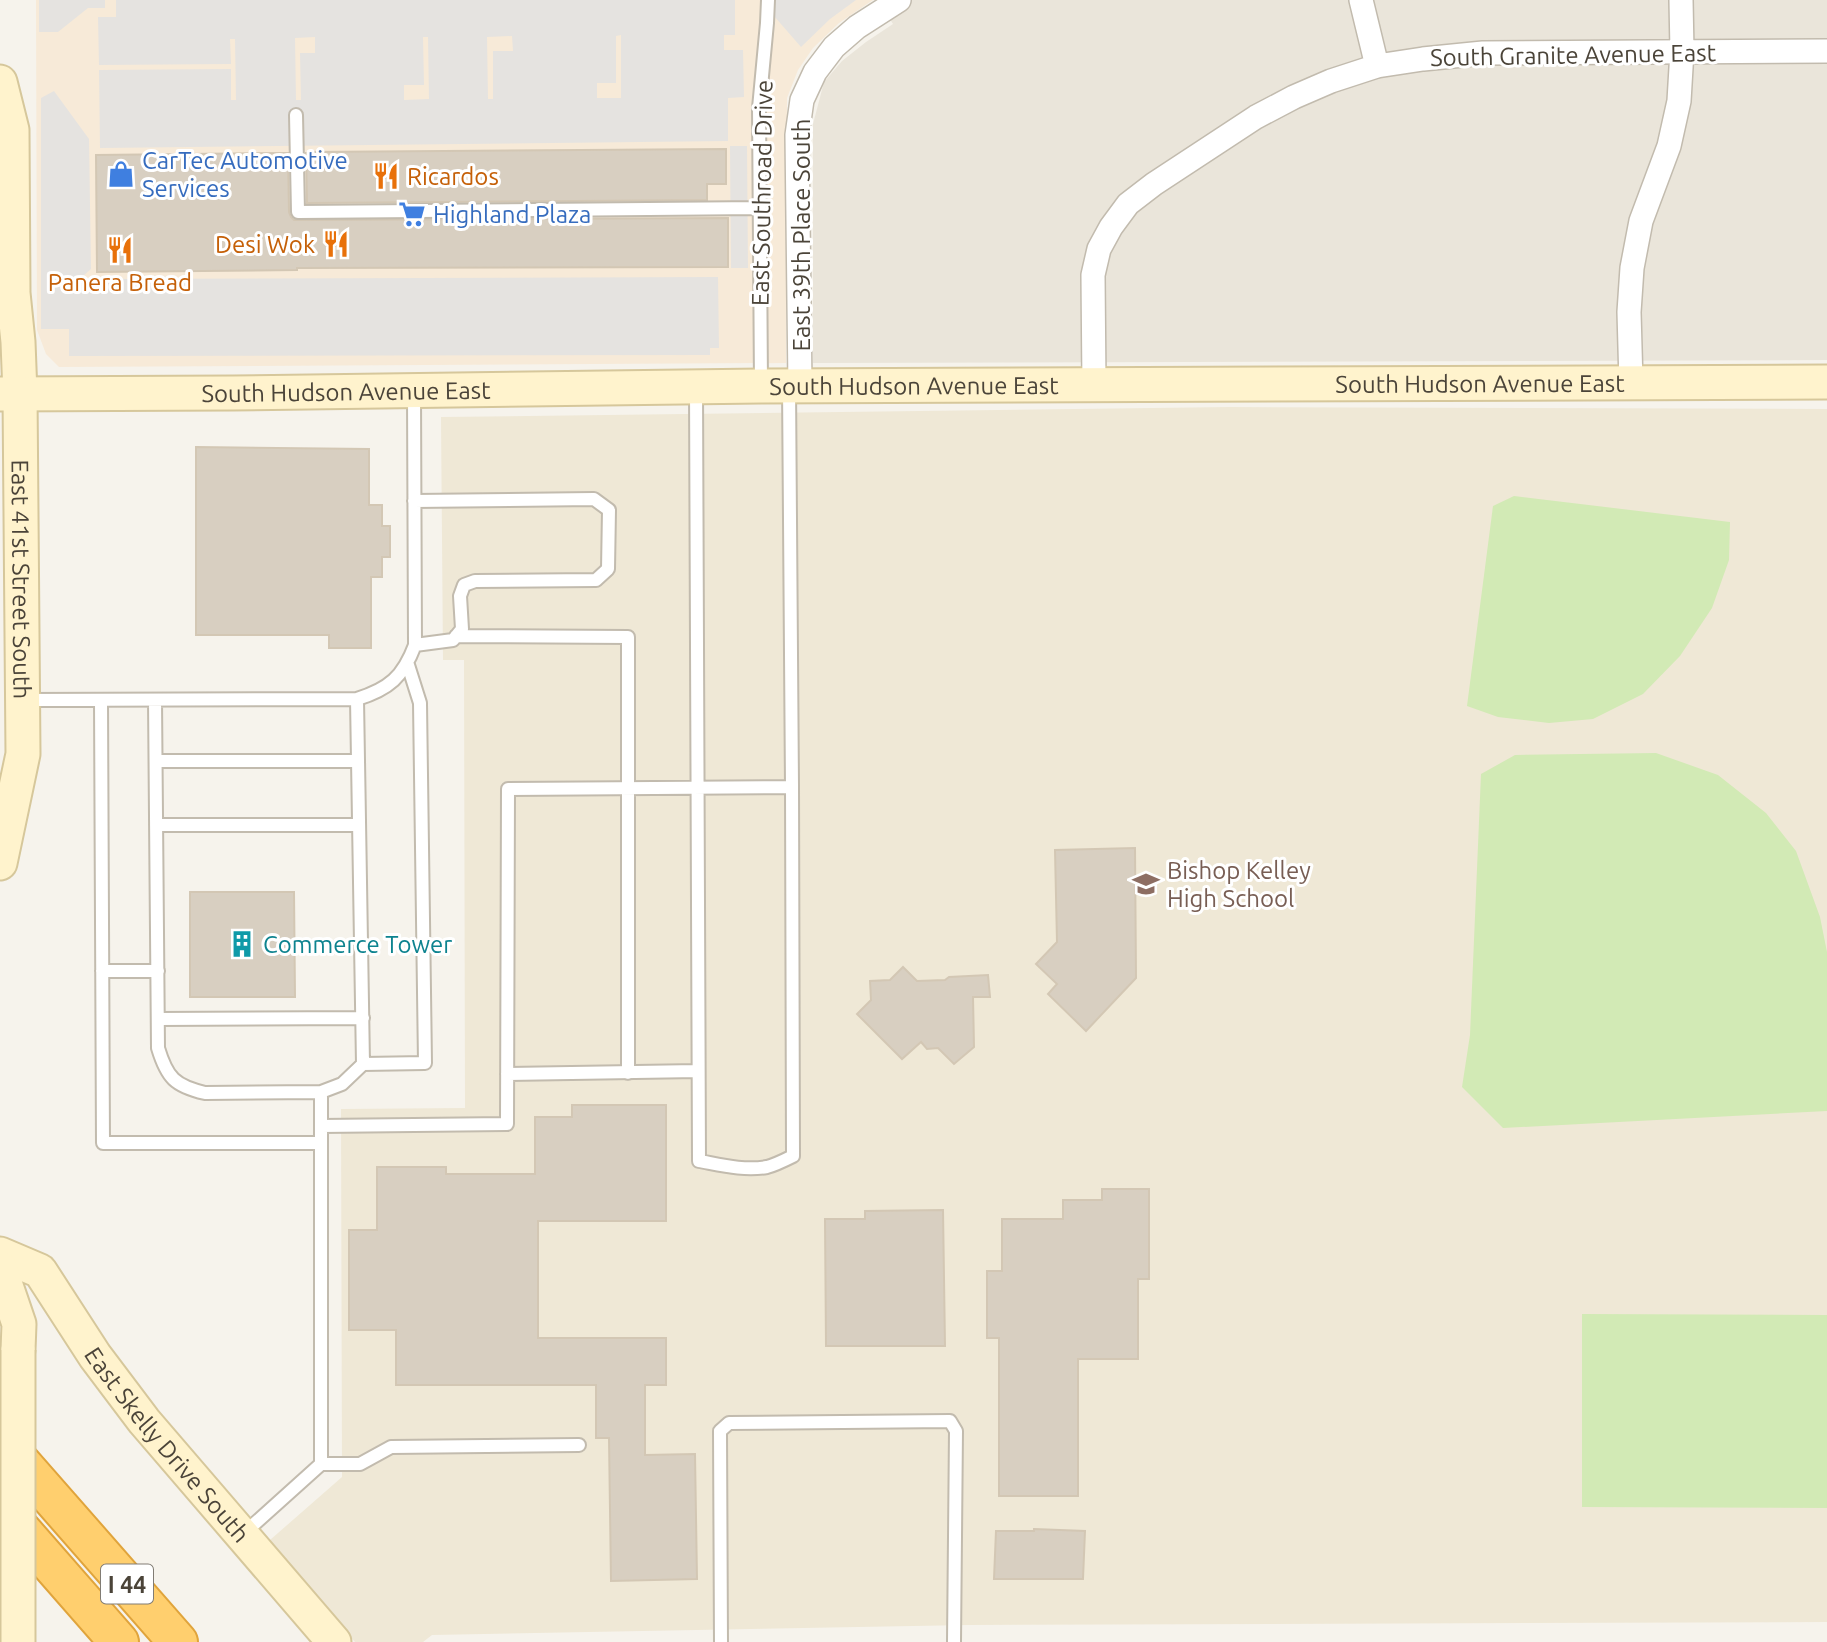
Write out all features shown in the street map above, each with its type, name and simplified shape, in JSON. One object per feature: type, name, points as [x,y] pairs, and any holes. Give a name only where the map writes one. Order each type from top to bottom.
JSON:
[{"type":"highway","name":"I 44","points":[[0,1439],[177,1642]]},
{"type":"highway","name":"I 44","points":[[0,1506],[119,1642]]},
{"type":"street","name":"East 39th Place South","points":[[783,386],[797,135],[802,100],[815,72],[834,47],[857,27],[899,0]]},
{"type":"street","points":[[1361,0],[1377,65]]},
{"type":"street","points":[[1631,383],[1629,312],[1632,268],[1641,221],[1669,146],[1679,101],[1681,0]]},
{"type":"street","name":"South Granite Avenue East","points":[[1094,385],[1093,275],[1099,249],[1111,227],[1128,204],[1154,184],[1256,117],[1294,97],[1377,65],[1423,58],[1483,53],[1827,51]]},
{"type":"street","name":"East 41st Street South","points":[[0,82],[12,130],[13,293],[18,342],[10,394],[23,754],[0,863]]},
{"type":"street","name":"South Hudson Avenue East","points":[[10,394],[783,386],[1827,382]]},
{"type":"street","name":"East Skelly Drive South","points":[[0,1254],[40,1271],[95,1356],[144,1421],[334,1642]]},
{"type":"street","points":[[0,1268],[19,1324],[18,1642]]},
{"type":"lane","name":"East Southroad Drive","points":[[698,1070],[699,1161],[733,1167],[769,1167],[793,1156],[792,788],[783,386],[760,208],[759,107],[768,0]]},
{"type":"lane","points":[[296,115],[298,212],[760,208]]},
{"type":"lane","points":[[508,1074],[698,1070],[695,387]]},
{"type":"lane","points":[[22,701],[357,699],[375,694],[394,681],[408,665],[415,645],[414,390]]},
{"type":"lane","points":[[414,501],[594,499],[609,510],[608,569],[596,580],[475,581],[464,585],[460,596],[463,629],[453,640],[415,645]]},
{"type":"lane","points":[[456,636],[628,637],[628,1073]]},
{"type":"lane","points":[[155,700],[158,1048],[164,1067],[174,1081],[205,1093],[321,1091],[342,1084],[363,1064],[425,1063],[420,702],[408,665]]},
{"type":"lane","points":[[357,699],[363,1064]]},
{"type":"lane","points":[[101,700],[103,1143],[321,1143]]},
{"type":"lane","points":[[156,761],[358,761]]},
{"type":"lane","points":[[321,1126],[508,1124],[508,789],[792,788]]},
{"type":"lane","points":[[156,825],[359,825]]},
{"type":"lane","points":[[102,971],[158,971]]},
{"type":"lane","points":[[158,1019],[363,1018]]},
{"type":"lane","points":[[321,1091],[321,1464]]},
{"type":"lane","points":[[721,1642],[720,1432],[729,1423],[950,1421],[956,1432],[954,1642]]},
{"type":"lane","points":[[242,1535],[321,1464],[360,1464],[391,1447],[579,1445]]},
{"type":"shaded area","name":"Highland Plaza","points":[[36,0],[873,0],[839,23],[813,48],[798,70],[787,98],[786,363],[59,367],[46,354],[37,330]]},
{"type":"shaded area","points":[[39,0],[105,0],[105,8],[88,8],[58,32],[39,32]]},
{"type":"shaded area","points":[[116,0],[735,0],[735,35],[724,35],[724,50],[743,50],[744,97],[728,98],[728,141],[100,148],[99,70],[231,69],[231,100],[236,100],[235,39],[230,39],[231,64],[99,65],[98,17],[116,17]],"holes":[[[621,35],[621,98],[597,98],[597,83],[616,83],[616,36]],[[512,36],[513,51],[493,51],[493,99],[488,99],[487,37]],[[315,37],[315,53],[300,53],[301,100],[296,100],[295,38]],[[423,37],[428,37],[429,99],[404,100],[404,85],[424,85]]]},
{"type":"shaded area","points":[[760,0],[856,0],[830,19],[801,47]]},
{"type":"shaded area","points":[[878,0],[1827,0],[1827,360],[813,363],[813,124],[824,82],[842,61],[893,24]]},
{"type":"shaded area","points":[[54,91],[89,139],[91,269],[83,276],[83,286],[96,286],[96,279],[718,277],[719,348],[710,348],[710,355],[69,356],[69,329],[41,329],[41,98]]},
{"type":"shaded area","points":[[730,146],[747,146],[748,268],[731,268]]},
{"type":"shaded area","name":"Bishop Kelley High School","points":[[1230,407],[1827,409],[1827,1622],[968,1625],[432,1635],[423,1642],[355,1642],[270,1540],[342,1477],[341,1109],[465,1108],[464,660],[443,660],[441,417]]},
{"type":"green space","points":[[1514,496],[1730,522],[1729,560],[1712,608],[1680,656],[1643,694],[1593,719],[1549,723],[1498,717],[1467,706],[1493,506]]},
{"type":"green space","points":[[1656,753],[1718,775],[1766,813],[1796,851],[1820,917],[1827,952],[1827,1111],[1503,1128],[1462,1087],[1470,1035],[1481,774],[1515,755]]},
{"type":"green space","points":[[1582,1314],[1827,1315],[1827,1508],[1582,1507]]},
{"type":"building","points":[[726,149],[726,184],[707,184],[707,200],[307,203],[306,153],[311,152]]},
{"type":"building","points":[[288,153],[289,212],[294,220],[728,218],[728,267],[297,268],[97,272],[96,155]]},
{"type":"building","points":[[196,447],[369,449],[369,505],[382,505],[382,526],[390,526],[390,557],[382,557],[382,577],[371,577],[371,648],[329,648],[329,635],[196,635]]},
{"type":"building","points":[[1135,848],[1136,978],[1086,1031],[1048,994],[1057,984],[1036,964],[1057,942],[1055,850]]},
{"type":"building","name":"Commerce Tower","points":[[190,892],[294,892],[295,997],[190,997]]},
{"type":"building","points":[[903,967],[917,981],[988,975],[990,997],[973,997],[974,1047],[954,1064],[938,1048],[927,1049],[921,1042],[902,1059],[857,1014],[871,1000],[870,981],[890,980]]},
{"type":"building","points":[[572,1105],[666,1105],[666,1221],[538,1221],[538,1338],[666,1338],[666,1385],[645,1385],[645,1455],[695,1454],[697,1579],[611,1581],[609,1438],[596,1438],[596,1385],[396,1385],[396,1330],[349,1330],[349,1230],[377,1230],[377,1167],[446,1167],[446,1174],[535,1174],[535,1117],[572,1117]]},
{"type":"building","points":[[1102,1189],[1149,1189],[1149,1279],[1138,1279],[1138,1359],[1078,1359],[1078,1496],[999,1496],[999,1338],[987,1338],[987,1271],[1002,1271],[1002,1219],[1063,1219],[1063,1200],[1102,1200]]},
{"type":"building","points":[[943,1210],[945,1346],[826,1346],[825,1219],[865,1219],[865,1211]]},
{"type":"building","points":[[996,1531],[1085,1531],[1083,1579],[994,1579]]},
{"type":"place","name":"CarTec Automotive Services","points":[[121,174]]},
{"type":"place","name":"Ricardos","points":[[386,176]]},
{"type":"place","name":"Highland Plaza","points":[[412,214]]},
{"type":"place","name":"Desi Wok","points":[[336,244]]},
{"type":"place","name":"Panera Bread","points":[[120,250]]},
{"type":"place","name":"Bishop Kelley High School","points":[[1146,884]]},
{"type":"place","name":"Commerce Tower","points":[[242,944]]}]
